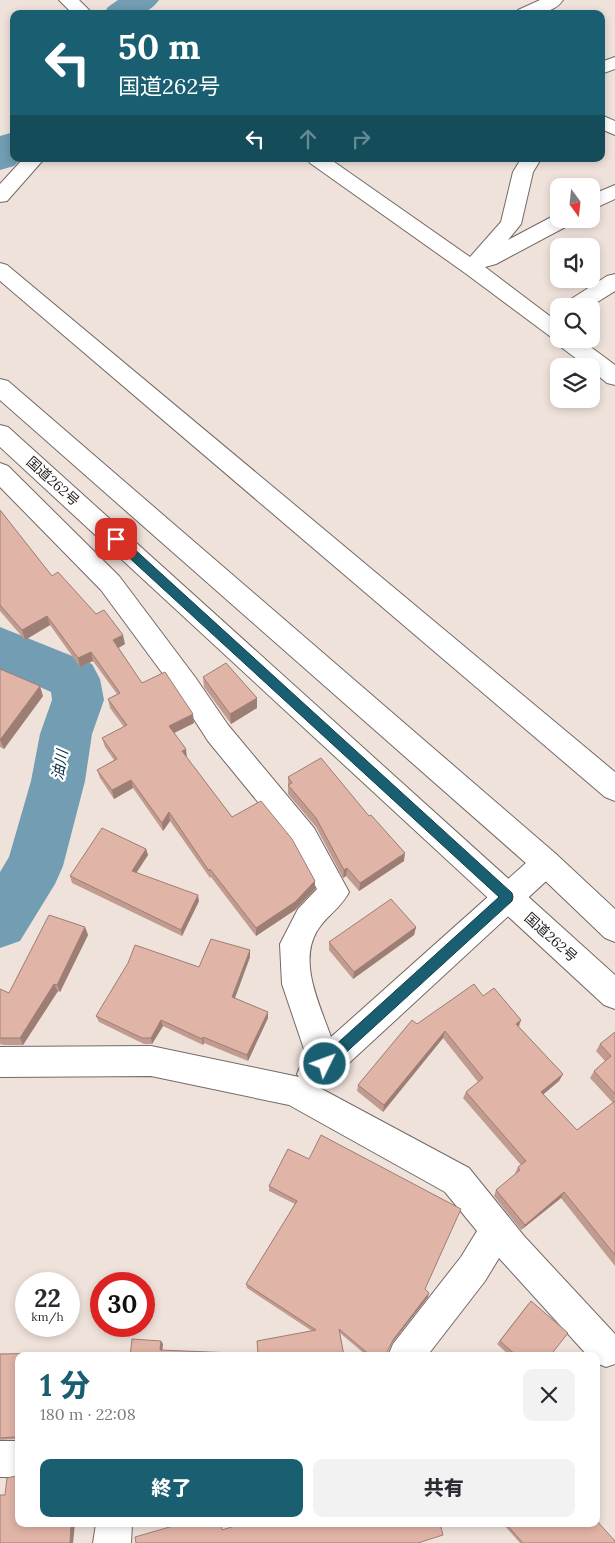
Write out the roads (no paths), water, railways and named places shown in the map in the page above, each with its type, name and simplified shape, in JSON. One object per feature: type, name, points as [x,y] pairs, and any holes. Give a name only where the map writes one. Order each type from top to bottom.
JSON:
[{"type":"main road","points":[[68,0],[79,10]]},
{"type":"main road","points":[[533,10],[554,0]]},
{"type":"main road","points":[[0,196],[31,162]]},
{"type":"main road","points":[[322,162],[550,322]]},
{"type":"main road","points":[[472,268],[511,224],[523,172],[529,162]]},
{"type":"main road","points":[[600,199],[615,191]]},
{"type":"main road","points":[[472,268],[550,226]]},
{"type":"main road","points":[[0,270],[615,789]]},
{"type":"main road","points":[[588,298],[615,281]]},
{"type":"main road","points":[[577,348],[615,377]]},
{"type":"main road","points":[[0,387],[546,863],[615,928]]},
{"type":"main road","name":"国道262号","points":[[0,433],[615,995]]},
{"type":"main road","points":[[0,472],[110,583],[186,685],[218,733],[304,837],[313,852],[334,892],[308,919],[295,944],[297,984],[325,1064]]},
{"type":"main road","points":[[294,1092],[546,863]]},
{"type":"main road","points":[[0,1062],[151,1061],[294,1092],[457,1180],[497,1230],[574,1318],[606,1350]]},
{"type":"main road","points":[[408,1352],[473,1269],[497,1230]]},
{"type":"main road","points":[[0,1459],[15,1459]]},
{"type":"main road","points":[[112,1543],[114,1527]]},
{"type":"waterway","name":"油川","points":[[126,10],[142,0]]},
{"type":"waterway","name":"油川","points":[[0,158],[10,148]]},
{"type":"waterway","name":"油川","points":[[0,647],[74,679],[78,700],[66,734],[58,781],[35,866],[0,922]]}]
